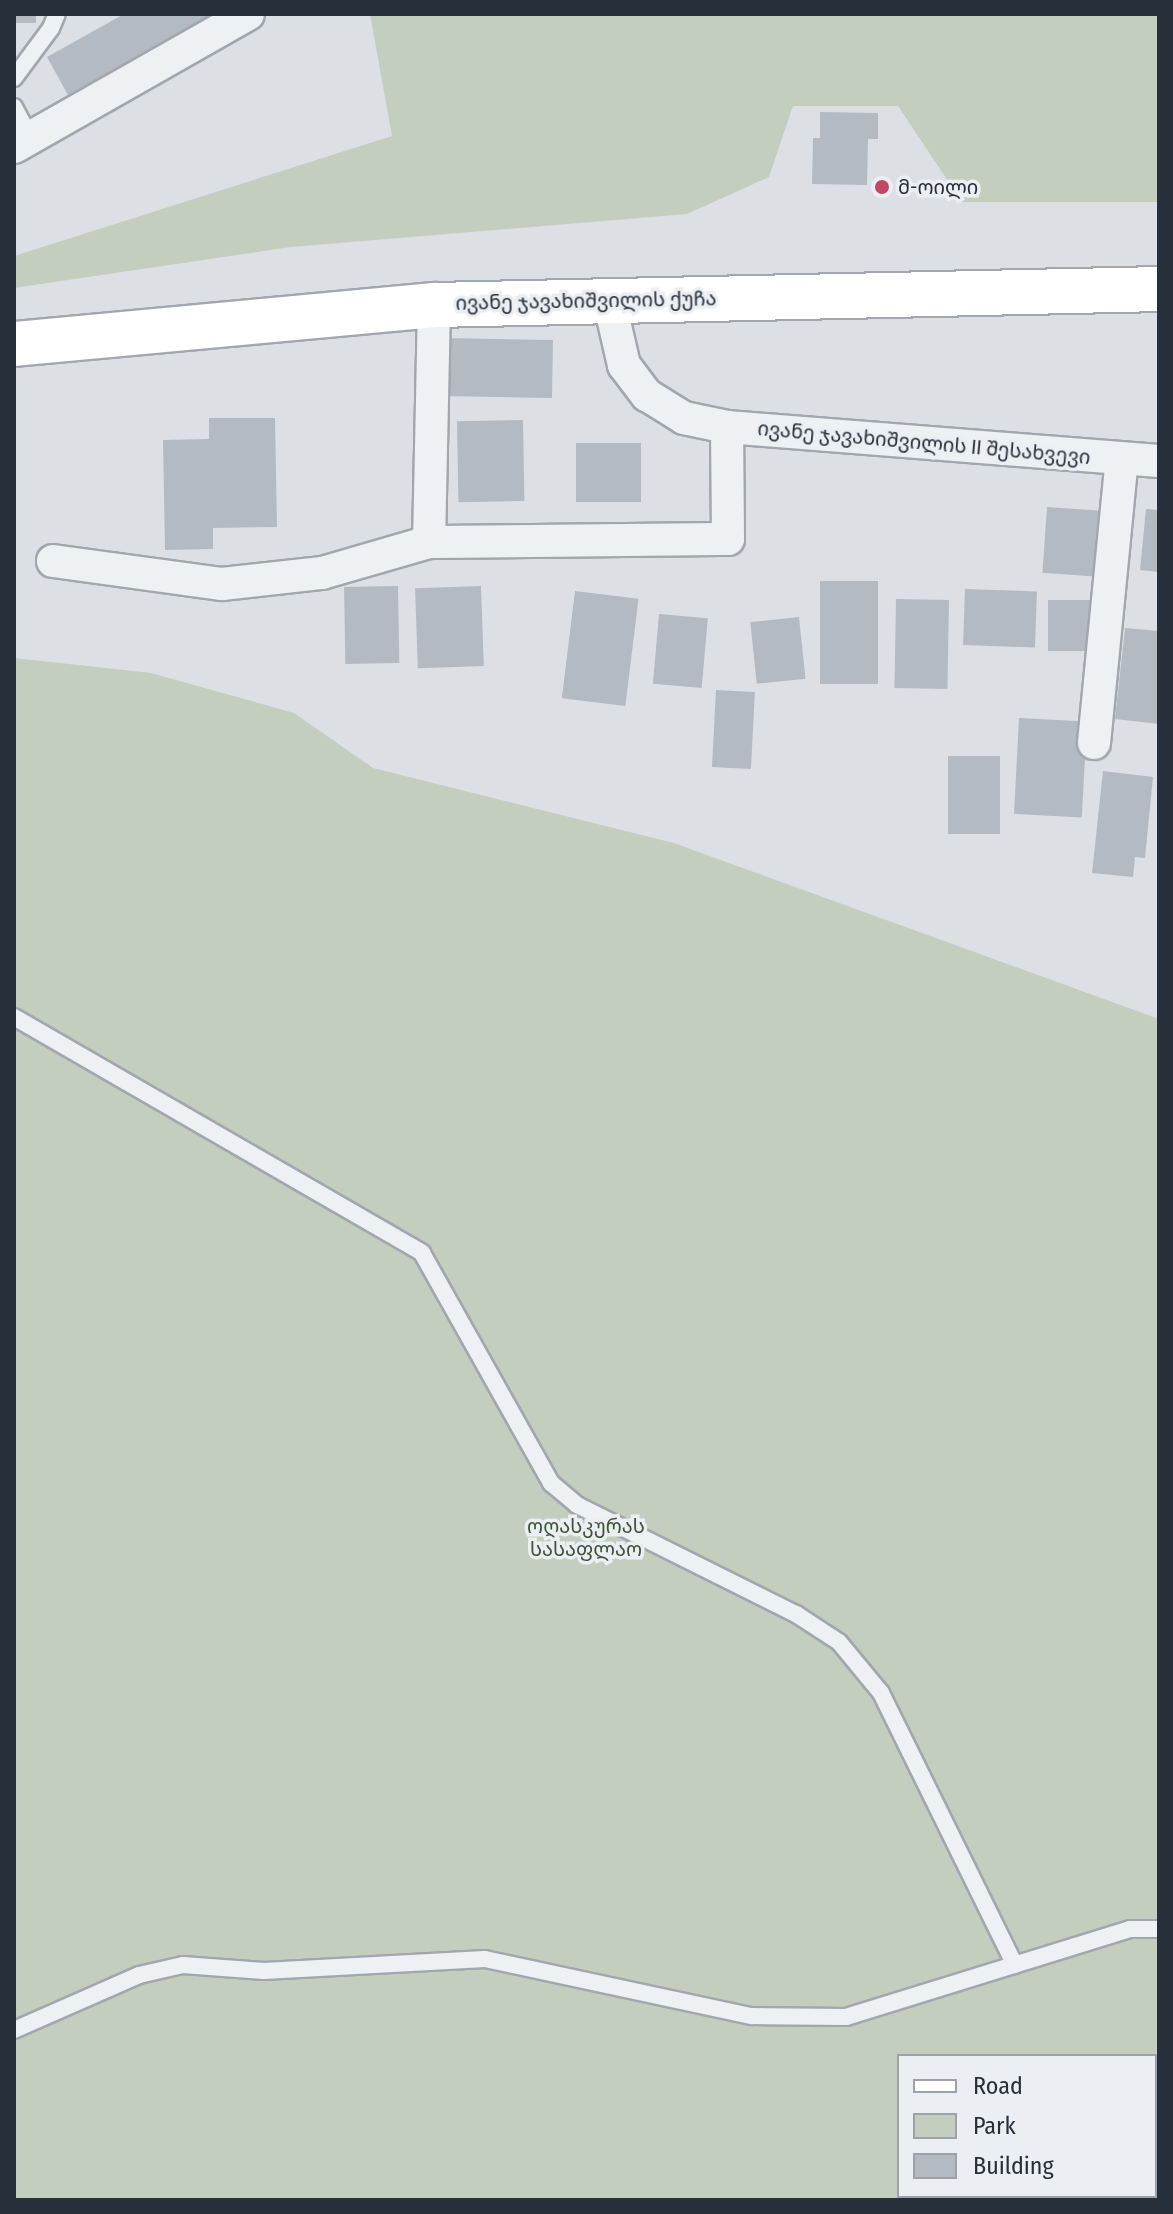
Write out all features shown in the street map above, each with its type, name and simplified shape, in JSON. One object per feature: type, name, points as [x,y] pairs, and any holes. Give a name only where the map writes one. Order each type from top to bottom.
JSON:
[{"type":"main road","name":"ივანე ჯავახიშვილის ქუჩა","points":[[14,344],[434,305],[1159,289]]},
{"type":"street","points":[[22,142],[248,14]]},
{"type":"street","name":"ივანე ჯავახიშვილის II შესახვევი","points":[[609,300],[624,365],[647,395],[684,418],[727,427],[1159,461]]},
{"type":"street","points":[[429,542],[434,305]]},
{"type":"street","name":"ივანე ჯავახიშვილის II შესახვევი","points":[[53,561],[222,584],[322,573],[429,542],[728,539],[727,427]]},
{"type":"street","points":[[1094,743],[1122,459]]},
{"type":"lane","points":[[14,78],[51,28],[57,14]]},
{"type":"lane","points":[[14,107],[22,142]]},
{"type":"lane","points":[[14,1017],[422,1253],[551,1483],[577,1505],[796,1614],[839,1642],[881,1693],[1015,1965]]},
{"type":"lane","points":[[14,2030],[139,1975],[183,1965],[264,1971],[485,1959],[752,2016],[846,2017],[1130,1929],[1159,1929]]},
{"type":"green space","points":[[370,14],[1159,14],[1159,202],[962,202],[898,106],[793,106],[769,177],[687,214],[291,247],[14,288],[14,256],[392,136]]},
{"type":"green space","name":"ოღასკურას სასაფლაო","points":[[14,658],[151,673],[294,713],[373,768],[674,843],[1159,1019],[1159,2068],[1157,2054],[897,2054],[897,2198],[1145,2200],[14,2200]]},
{"type":"building","points":[[14,14],[36,14],[36,23],[14,23]]},
{"type":"building","points":[[124,14],[214,14],[68,95],[47,57]]},
{"type":"building","points":[[820,112],[878,113],[878,139],[868,139],[867,185],[812,184],[813,138],[820,138]]},
{"type":"building","points":[[443,338],[553,340],[552,398],[442,396]]},
{"type":"building","points":[[209,418],[275,418],[277,527],[213,528],[213,549],[165,550],[163,440],[209,439]]},
{"type":"building","points":[[523,420],[524,501],[458,502],[457,421]]},
{"type":"building","points":[[576,443],[641,443],[641,502],[576,502]]},
{"type":"building","points":[[1047,507],[1106,511],[1101,577],[1042,573]]},
{"type":"building","points":[[1146,509],[1159,510],[1159,572],[1140,570]]},
{"type":"building","points":[[820,581],[878,581],[878,684],[820,684]]},
{"type":"building","points":[[398,586],[399,663],[345,664],[344,587]]},
{"type":"building","points":[[481,586],[484,666],[418,668],[415,588]]},
{"type":"building","points":[[965,589],[1037,592],[1035,647],[963,645]]},
{"type":"building","points":[[575,591],[639,599],[625,706],[562,698]]},
{"type":"building","points":[[896,599],[949,600],[947,689],[894,688]]},
{"type":"building","points":[[1048,600],[1091,600],[1091,651],[1048,651]]},
{"type":"building","points":[[659,614],[708,618],[702,688],[653,684]]},
{"type":"building","points":[[799,617],[805,679],[757,684],[750,622]]},
{"type":"building","points":[[1125,628],[1159,631],[1159,724],[1115,719]]},
{"type":"building","points":[[716,690],[755,692],[751,769],[712,767]]},
{"type":"building","points":[[1019,718],[1087,722],[1082,817],[1014,814]]},
{"type":"building","points":[[948,756],[1000,756],[1000,834],[948,834]]},
{"type":"building","points":[[1103,771],[1153,777],[1145,858],[1135,857],[1133,877],[1092,873]]},
{"type":"place","name":"მ-ოილი","points":[[882,187]]}]
